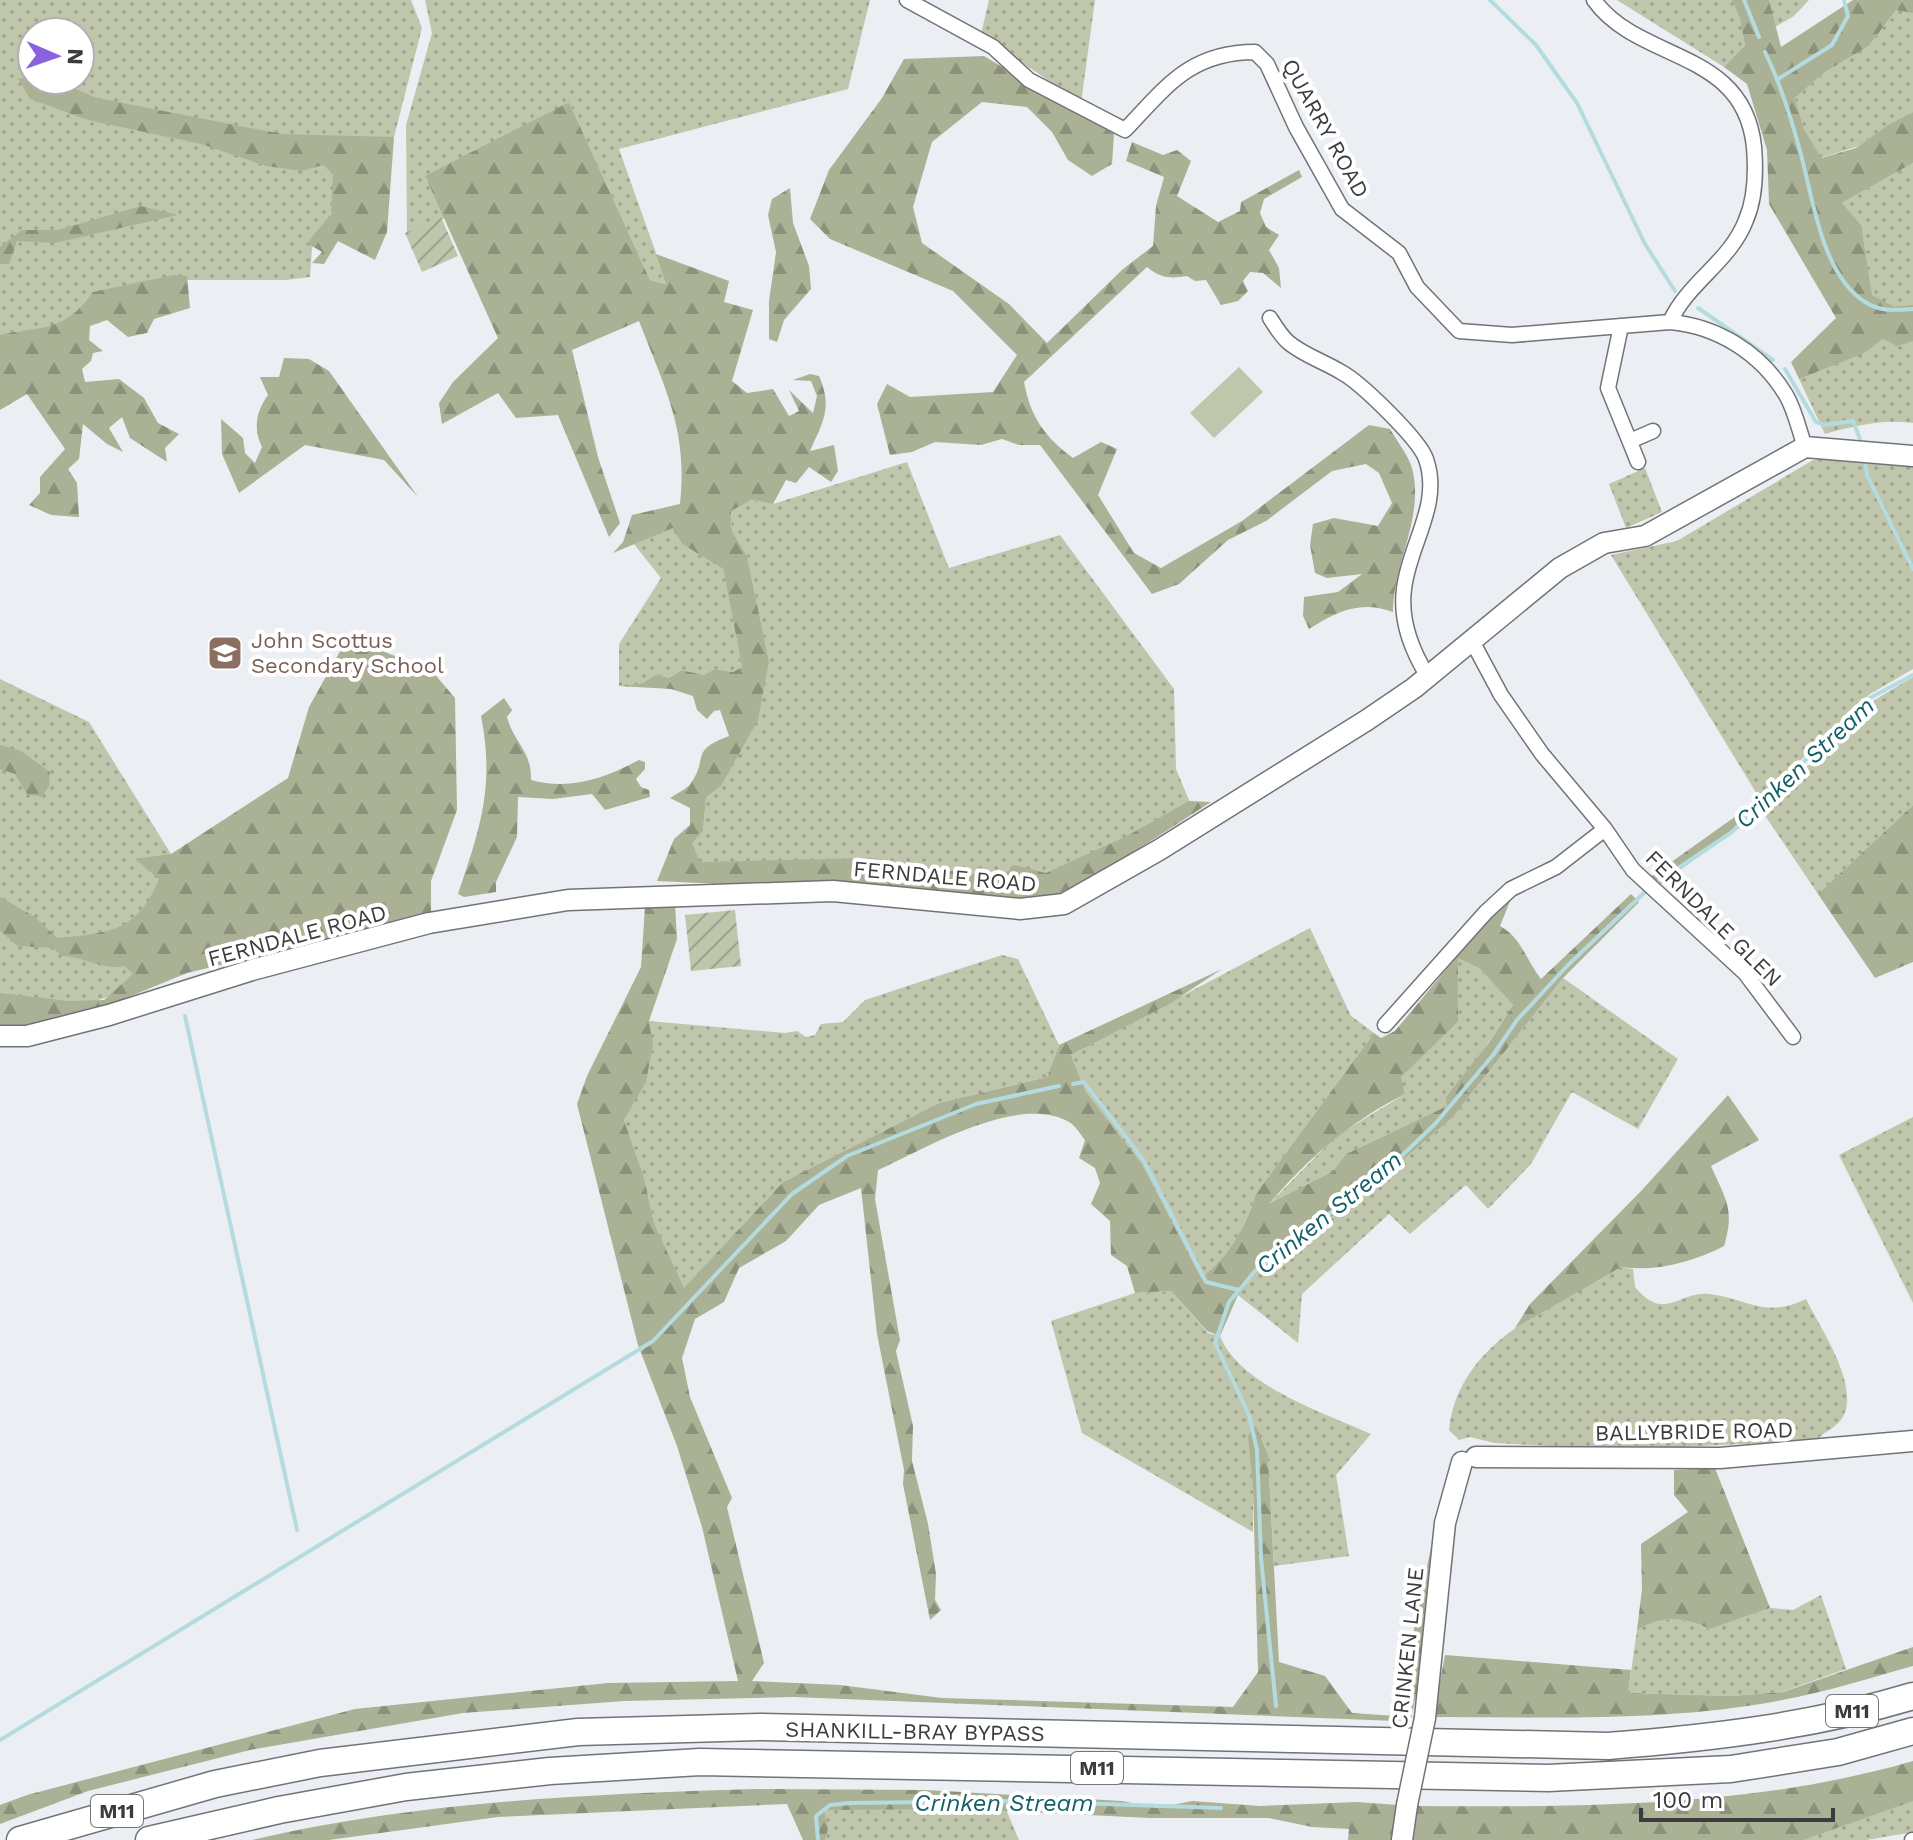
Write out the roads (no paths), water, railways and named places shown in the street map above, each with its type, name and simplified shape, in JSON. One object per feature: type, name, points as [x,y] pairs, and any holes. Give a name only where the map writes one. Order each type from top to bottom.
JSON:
[{"type":"highway","name":"SHANKILL-BRAY BYPASS","points":[[20,1840],[215,1784],[320,1763],[578,1732],[759,1727],[1608,1746],[1743,1732],[1880,1706],[1913,1696]]},
{"type":"highway","name":"SHANKILL-BRAY BYPASS","points":[[149,1840],[406,1787],[641,1766],[769,1761],[1548,1778],[1731,1769],[1838,1752],[1913,1731]]},
{"type":"street","name":"QUARRY ROAD","points":[[907,0],[993,47],[1029,80],[1125,130],[1160,89],[1180,72],[1228,52],[1255,52],[1267,64],[1296,127],[1342,209],[1399,253],[1417,287],[1459,331],[1512,335],[1670,322],[1696,324],[1716,332],[1759,361],[1788,397],[1805,447]]},
{"type":"street","points":[[1594,0],[1616,21],[1702,66],[1719,79],[1743,106],[1752,131],[1756,164],[1747,219],[1733,247],[1688,292],[1670,322]]},
{"type":"street","points":[[1270,318],[1287,342],[1345,374],[1403,426],[1426,458],[1430,495],[1423,531],[1404,589],[1406,624],[1414,653],[1427,675]]},
{"type":"street","points":[[1621,326],[1608,388],[1638,462]]},
{"type":"street","points":[[1630,441],[1653,431]]},
{"type":"street","points":[[1805,447],[1913,456]]},
{"type":"street","name":"FERNDALE ROAD","points":[[0,1036],[27,1036],[109,1015],[252,970],[429,923],[538,903],[624,897],[833,891],[1020,909],[1064,904],[1271,781],[1414,688],[1560,568],[1604,543],[1645,536],[1805,447]]},
{"type":"street","name":"FERNDALE GLEN","points":[[1472,641],[1501,695],[1542,754],[1605,829],[1633,870],[1745,973],[1793,1037]]},
{"type":"street","points":[[1385,1025],[1503,897],[1556,867],[1605,829]]},
{"type":"street","name":"BALLYBRIDE ROAD","points":[[1469,1459],[1720,1458],[1913,1441]]},
{"type":"street","name":"CRINKEN LANE","points":[[1402,1840],[1425,1718],[1445,1523],[1469,1459]]},
{"type":"waterway","points":[[1490,0],[1536,45],[1577,103],[1645,244],[1675,291]]},
{"type":"waterway","points":[[1744,0],[1759,37]]},
{"type":"waterway","name":"Crinken Stream","points":[[1778,79],[1832,45],[1848,16],[1844,0]]},
{"type":"waterway","name":"Crinken Stream","points":[[1765,52],[1793,126],[1821,233],[1838,273],[1850,289],[1871,305],[1888,310],[1913,309]]},
{"type":"waterway","points":[[1698,308],[1773,360]]},
{"type":"waterway","points":[[1785,369],[1816,422],[1824,425],[1853,421],[1860,439]]},
{"type":"waterway","points":[[1865,462],[1867,475],[1913,569]]},
{"type":"waterway","name":"Crinken Stream","points":[[1659,881],[1732,832],[1868,699],[1913,675]]},
{"type":"waterway","name":"Crinken Stream","points":[[1276,1706],[1261,1558],[1257,1450],[1249,1415],[1215,1343],[1229,1302],[1255,1271],[1392,1165],[1435,1124],[1493,1055],[1517,1020],[1568,965],[1646,891]]},
{"type":"waterway","points":[[185,1016],[297,1530]]},
{"type":"waterway","points":[[1073,1084],[1084,1082],[1144,1161],[1206,1282],[1239,1290]]},
{"type":"waterway","points":[[0,1740],[653,1341],[792,1194],[847,1156],[976,1104],[1059,1086]]},
{"type":"waterway","name":"Crinken Stream","points":[[818,1840],[816,1816],[830,1805],[850,1803],[1017,1801],[1221,1808]]},
{"type":"place","name":"John Scottus Secondary School","points":[[225,653]]}]
